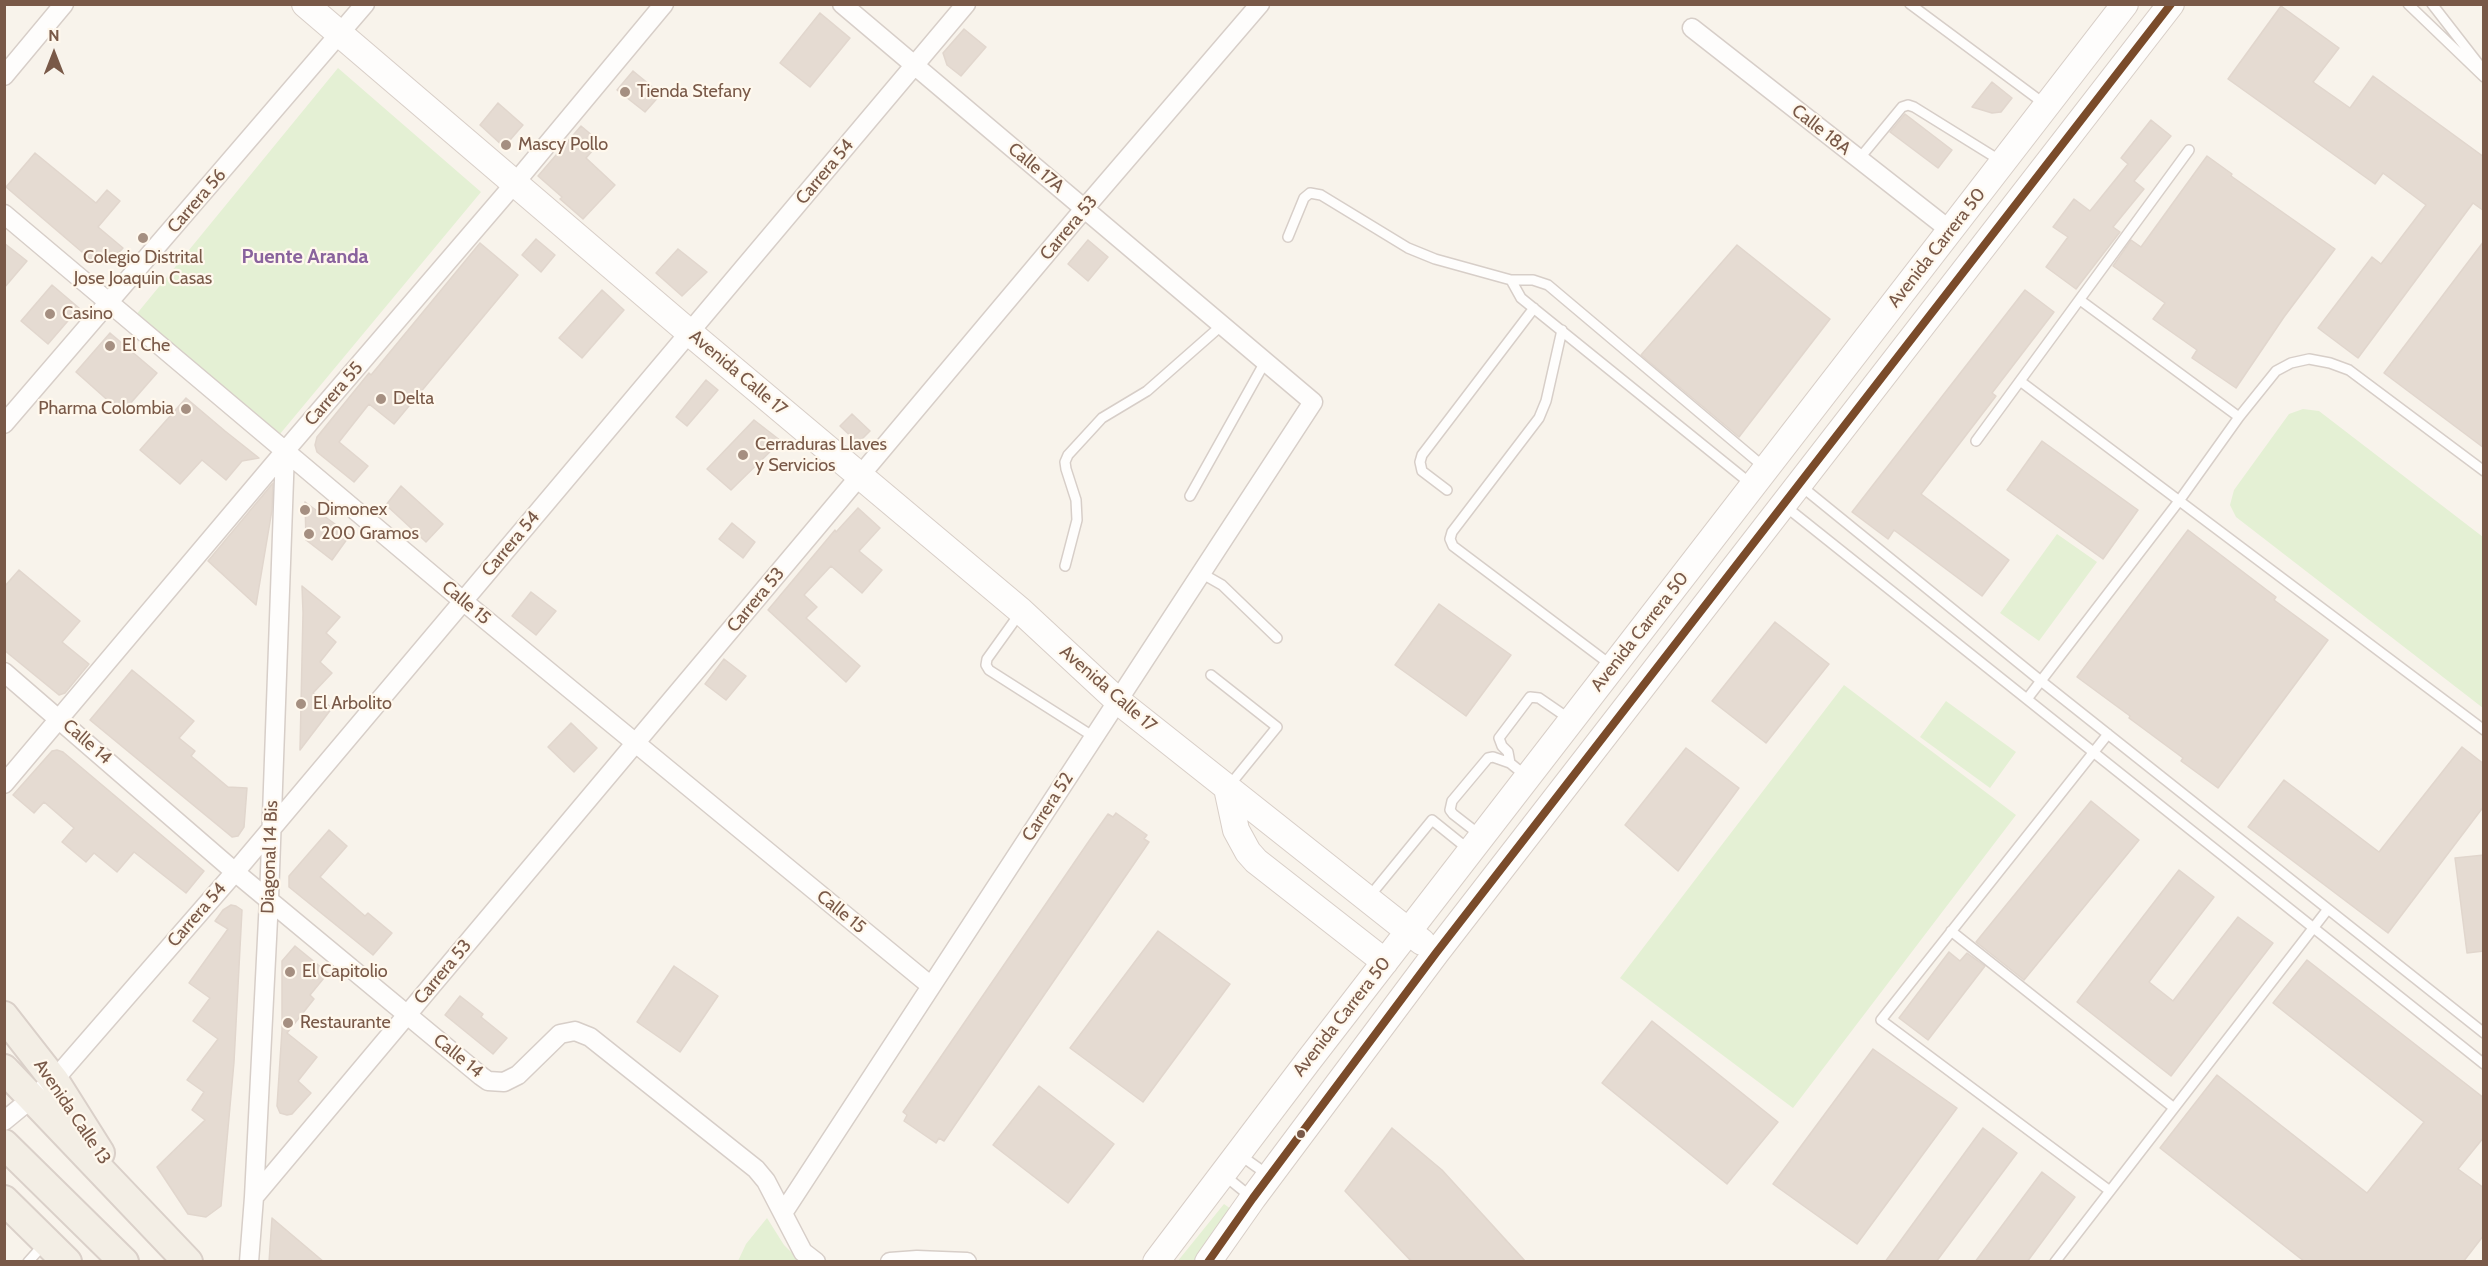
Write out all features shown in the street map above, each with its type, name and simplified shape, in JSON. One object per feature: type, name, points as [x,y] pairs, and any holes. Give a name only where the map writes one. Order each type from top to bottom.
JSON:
[{"type":"main road","name":"Avenida Calle 17","points":[[305,4],[690,333],[1021,611],[1118,701],[1436,953]]},
{"type":"main road","name":"Avenida Carrera 50","points":[[1156,1262],[1476,844],[1519,770],[1571,721],[2125,4]]},
{"type":"main road","name":"Avenida Carrera 50","points":[[1208,1262],[1269,1176],[1436,953],[2171,4]]},
{"type":"main road","points":[[1227,788],[1236,830],[1248,852],[1384,962]]},
{"type":"main road","name":"Avenida Calle 13","points":[[4,1016],[54,1080],[137,1210]]},
{"type":"main road","name":"Avenida Calle 13","points":[[4,1069],[188,1262]]},
{"type":"main road","points":[[4,1144],[124,1262]]},
{"type":"main road","points":[[4,1200],[37,1252],[67,1262]]},
{"type":"street","points":[[4,76],[64,4]]},
{"type":"street","name":"Carrera 56","points":[[4,424],[365,4]]},
{"type":"street","name":"Carrera 55","points":[[4,784],[515,183],[664,4]]},
{"type":"street","name":"Calle 17A","points":[[842,4],[1313,402]]},
{"type":"street","name":"Carrera 54","points":[[4,1121],[54,1080],[235,872],[966,4]]},
{"type":"street","name":"Carrera 53","points":[[254,1197],[1084,209],[1260,4]]},
{"type":"street","name":"Calle 18A","points":[[1692,28],[1951,231]]},
{"type":"street","name":"Calle 15","points":[[4,214],[463,601],[931,986]]},
{"type":"street","name":"Carrera 52","points":[[783,1213],[1313,402]]},
{"type":"street","name":"Diagonal 14 Bis","points":[[249,1262],[269,899],[285,451]]},
{"type":"street","name":"Calle 14","points":[[4,672],[235,872],[481,1076],[496,1083],[504,1082],[518,1075],[560,1034],[583,1033],[756,1169],[783,1213],[803,1252],[816,1262]]},
{"type":"street","points":[[890,1262],[949,1260],[967,1262]]},
{"type":"lane","points":[[1910,4],[2047,105]]},
{"type":"lane","points":[[2408,4],[2484,77]]},
{"type":"lane","points":[[2432,4],[2484,70]]},
{"type":"lane","points":[[1859,159],[1902,107],[1908,105],[1914,106],[2003,163]]},
{"type":"lane","points":[[1976,441],[2189,150]]},
{"type":"lane","points":[[1288,237],[1304,198],[1310,193],[1321,195],[1408,248],[1460,267],[1511,280],[1533,280],[1548,285],[1760,477]]},
{"type":"lane","points":[[1511,280],[1521,298],[1760,477]]},
{"type":"lane","points":[[2080,300],[2239,417]]},
{"type":"lane","points":[[1447,490],[1422,471],[1420,462],[1422,455],[1534,308]]},
{"type":"lane","points":[[1065,566],[1077,520],[1076,500],[1065,462],[1068,455],[1111,411],[1140,397],[1222,325]]},
{"type":"lane","points":[[1562,330],[1546,401],[1539,418],[1452,532],[1450,539],[1453,546],[1613,666]]},
{"type":"lane","points":[[2027,699],[2179,501],[2239,417],[2276,371],[2291,363],[2309,359],[2349,370],[2484,471]]},
{"type":"lane","points":[[1190,496],[1265,362]]},
{"type":"lane","points":[[2020,381],[2484,730]]},
{"type":"lane","points":[[1799,484],[2040,681],[2484,1032]]},
{"type":"lane","points":[[1784,505],[2484,1064]]},
{"type":"lane","points":[[1201,573],[1222,585],[1277,638]]},
{"type":"lane","points":[[1021,611],[987,659],[986,665],[989,670],[1094,737]]},
{"type":"lane","points":[[1211,675],[1277,727],[1227,788]]},
{"type":"lane","points":[[1519,770],[1499,738],[1530,697],[1539,698],[1571,721]]},
{"type":"lane","points":[[2108,735],[1881,1020],[2110,1191]]},
{"type":"lane","points":[[1476,844],[1453,814],[1450,805],[1488,758],[1519,770]]},
{"type":"lane","points":[[1368,899],[1432,820],[1476,844]]},
{"type":"lane","points":[[2055,1262],[2328,909]]},
{"type":"lane","points":[[1951,931],[2174,1108]]},
{"type":"lane","points":[[1239,1153],[1269,1176]]},
{"type":"lane","points":[[1223,1174],[1253,1198]]},
{"type":"green space","points":[[338,68],[481,192],[275,440],[135,316]]},
{"type":"green space","points":[[2303,409],[2319,411],[2483,537],[2483,708],[2236,517],[2230,505],[2234,490],[2289,414]]},
{"type":"green space","points":[[2057,534],[2097,562],[2039,641],[2000,613]]},
{"type":"green space","points":[[1844,685],[2016,815],[1793,1108],[1620,978]]},
{"type":"green space","points":[[1946,701],[2016,752],[1990,788],[1920,737]]},
{"type":"green space","points":[[1224,1204],[1231,1209],[1194,1261],[1177,1262]]},
{"type":"green space","points":[[767,1218],[784,1245],[800,1261],[738,1261],[746,1244]]},
{"type":"building","points":[[2281,6],[2339,48],[2313,82],[2350,108],[2373,76],[2484,157],[2484,211],[2473,203],[2358,358],[2318,328],[2372,257],[2381,264],[2426,205],[2383,173],[2375,184],[2228,79]]},
{"type":"building","points":[[820,13],[850,38],[810,87],[780,63]]},
{"type":"building","points":[[964,29],[986,47],[961,76],[947,65],[943,53]]},
{"type":"building","points":[[633,71],[661,94],[645,112],[617,90]]},
{"type":"building","points":[[1992,82],[2012,98],[2001,112],[1992,113],[1972,107]]},
{"type":"building","points":[[498,103],[523,125],[504,147],[480,125]]},
{"type":"building","points":[[1905,114],[1952,150],[1938,168],[1890,132]]},
{"type":"building","points":[[2151,120],[2171,136],[2134,181],[2144,189],[2113,227],[2120,232],[2076,289],[2046,267],[2068,237],[2053,227],[2074,199],[2090,211],[2128,164],[2121,158]]},
{"type":"building","points":[[581,126],[600,142],[586,158],[615,185],[583,219],[538,176]]},
{"type":"building","points":[[35,153],[96,203],[107,190],[120,201],[98,227],[123,248],[110,262],[96,264],[6,187]]},
{"type":"building","points":[[2207,156],[2232,174],[2231,176],[2335,249],[2284,317],[2236,388],[2192,358],[2197,350],[2153,319],[2165,303],[2113,266],[2131,240],[2141,247]]},
{"type":"building","points":[[536,239],[555,255],[541,272],[522,255]]},
{"type":"building","points":[[1088,240],[1108,257],[1088,281],[1068,264]]},
{"type":"building","points":[[2484,241],[2484,448],[2384,373]]},
{"type":"building","points":[[4,243],[27,261],[4,288]]},
{"type":"building","points":[[480,243],[518,275],[394,424],[369,404],[339,442],[368,466],[354,482],[317,452],[315,445],[317,437]]},
{"type":"building","points":[[1737,245],[1830,319],[1739,437],[1641,355]]},
{"type":"building","points":[[678,249],[707,272],[682,296],[656,273]]},
{"type":"building","name":"Casino","points":[[52,285],[79,308],[48,344],[21,321]]},
{"type":"building","points":[[602,290],[624,310],[582,358],[559,338]]},
{"type":"building","points":[[2025,290],[2054,312],[1992,393],[1996,396],[1921,494],[2009,560],[1982,596],[1894,530],[1888,539],[1852,512]]},
{"type":"building","points":[[110,333],[157,373],[122,413],[76,372]]},
{"type":"building","points":[[706,380],[718,390],[687,426],[676,417]]},
{"type":"building","points":[[186,398],[259,458],[242,461],[226,480],[202,460],[180,484],[140,450]]},
{"type":"building","points":[[852,414],[870,431],[858,443],[840,426]]},
{"type":"building","name":"Cerraduras Llaves y Servicios","points":[[754,420],[781,441],[731,490],[707,469]]},
{"type":"building","points":[[2042,441],[2138,510],[2103,559],[2007,490]]},
{"type":"building","points":[[273,483],[272,510],[256,605],[208,561]]},
{"type":"building","points":[[401,486],[443,524],[426,542],[386,505]]},
{"type":"building","points":[[305,502],[350,535],[332,560],[306,540]]},
{"type":"building","points":[[858,508],[880,528],[859,551],[882,570],[862,593],[831,566],[804,595],[817,607],[806,618],[860,666],[846,682],[768,610],[835,530],[836,532]]},
{"type":"building","points":[[732,523],[755,542],[743,558],[719,539]]},
{"type":"building","points":[[2188,530],[2276,597],[2274,600],[2328,640],[2218,788],[2181,761],[2183,758],[2129,718],[2130,716],[2077,677]]},
{"type":"building","points":[[19,570],[80,621],[62,642],[89,664],[65,693],[59,695],[4,650],[4,587]]},
{"type":"building","points":[[302,586],[340,617],[326,633],[336,642],[320,662],[332,673],[313,693],[332,708],[300,750],[303,613]]},
{"type":"building","points":[[531,592],[556,611],[536,635],[512,616]]},
{"type":"building","points":[[1439,604],[1511,655],[1466,716],[1395,665]]},
{"type":"building","points":[[1775,622],[1829,664],[1766,743],[1712,701]]},
{"type":"building","points":[[724,659],[746,676],[726,700],[705,684]]},
{"type":"building","points":[[132,670],[194,721],[179,738],[195,751],[191,756],[228,787],[247,788],[244,827],[238,836],[232,837],[90,720]]},
{"type":"building","points":[[571,723],[597,748],[574,772],[548,747]]},
{"type":"building","points":[[2462,747],[2484,764],[2484,806],[2388,933],[2248,827],[2284,780],[2379,852]]},
{"type":"building","points":[[1686,748],[1739,788],[1678,871],[1625,825]]},
{"type":"building","points":[[52,751],[63,752],[204,871],[186,893],[134,852],[117,872],[94,853],[86,862],[62,842],[74,828],[44,802],[34,813],[13,795]]},
{"type":"building","points":[[2091,801],[2139,840],[2024,980],[1976,942]]},
{"type":"building","points":[[1116,813],[1147,835],[1144,839],[1149,842],[944,1141],[939,1138],[936,1143],[904,1121],[907,1115],[903,1112],[1108,814],[1113,817]]},
{"type":"building","points":[[329,830],[347,846],[320,877],[365,916],[368,913],[392,933],[373,955],[289,887],[289,876]]},
{"type":"building","points":[[2484,855],[2484,951],[2467,953],[2455,858]]},
{"type":"building","points":[[2179,870],[2214,897],[2149,982],[2173,1001],[2238,917],[2273,943],[2171,1076],[2077,1002]]},
{"type":"building","points":[[231,905],[242,910],[234,1062],[221,1206],[206,1217],[188,1214],[157,1167],[205,1120],[192,1110],[204,1092],[187,1080],[218,1039],[193,1021],[210,998],[189,983],[228,929],[215,921],[223,910]]},
{"type":"building","points":[[1158,931],[1230,984],[1143,1102],[1070,1048]]},
{"type":"building","points":[[295,946],[328,973],[310,995],[314,999],[287,1033],[317,1057],[298,1081],[311,1093],[292,1114],[287,1115],[280,1113],[277,1106],[282,1030],[282,961]]},
{"type":"building","points":[[1949,952],[1960,961],[1967,953],[1985,966],[1928,1040],[1899,1018]]},
{"type":"building","points":[[2307,960],[2484,1098],[2484,1137],[2458,1169],[2484,1188],[2484,1235],[2463,1262],[2305,1262],[2160,1148],[2217,1075],[2367,1193],[2424,1122],[2273,1003]]},
{"type":"building","points":[[674,966],[718,996],[680,1052],[637,1022]]},
{"type":"building","points":[[460,996],[483,1014],[481,1017],[507,1038],[493,1054],[445,1015]]},
{"type":"building","points":[[1652,1021],[1778,1122],[1727,1184],[1602,1083]]},
{"type":"building","points":[[1873,1049],[1957,1108],[1857,1244],[1773,1184]]},
{"type":"building","points":[[1039,1086],[1114,1144],[1068,1203],[993,1145]]},
{"type":"building","points":[[1392,1128],[1442,1170],[1526,1262],[1412,1262],[1345,1191]]},
{"type":"building","points":[[1983,1128],[2017,1153],[1936,1262],[1885,1262]]},
{"type":"building","points":[[2042,1172],[2075,1197],[2027,1262],[1975,1262]]},
{"type":"building","points":[[272,1218],[324,1262],[269,1262]]},
{"type":"transit line","points":[[1208,1262],[1436,953],[2171,4]]},
{"type":"place","name":"Tienda Stefany","points":[[625,92]]},
{"type":"place","name":"Mascy Pollo","points":[[506,145]]},
{"type":"place","name":"Colegio Distrital Jose Joaquin Casas","points":[[143,238]]},
{"type":"place","name":"Casino","points":[[50,314]]},
{"type":"place","name":"El Che","points":[[110,346]]},
{"type":"place","name":"Delta","points":[[381,399]]},
{"type":"place","name":"Pharma Colombia","points":[[186,409]]},
{"type":"place","name":"Cerraduras Llaves y Servicios","points":[[743,455]]},
{"type":"place","name":"Dimonex","points":[[305,510]]},
{"type":"place","name":"200 Gramos","points":[[309,534]]},
{"type":"place","name":"El Arbolito","points":[[301,704]]},
{"type":"place","name":"El Capitolio","points":[[290,972]]},
{"type":"place","name":"Restaurante","points":[[288,1023]]},
{"type":"district","name":"Puente Aranda","points":[[305,257]]}]
